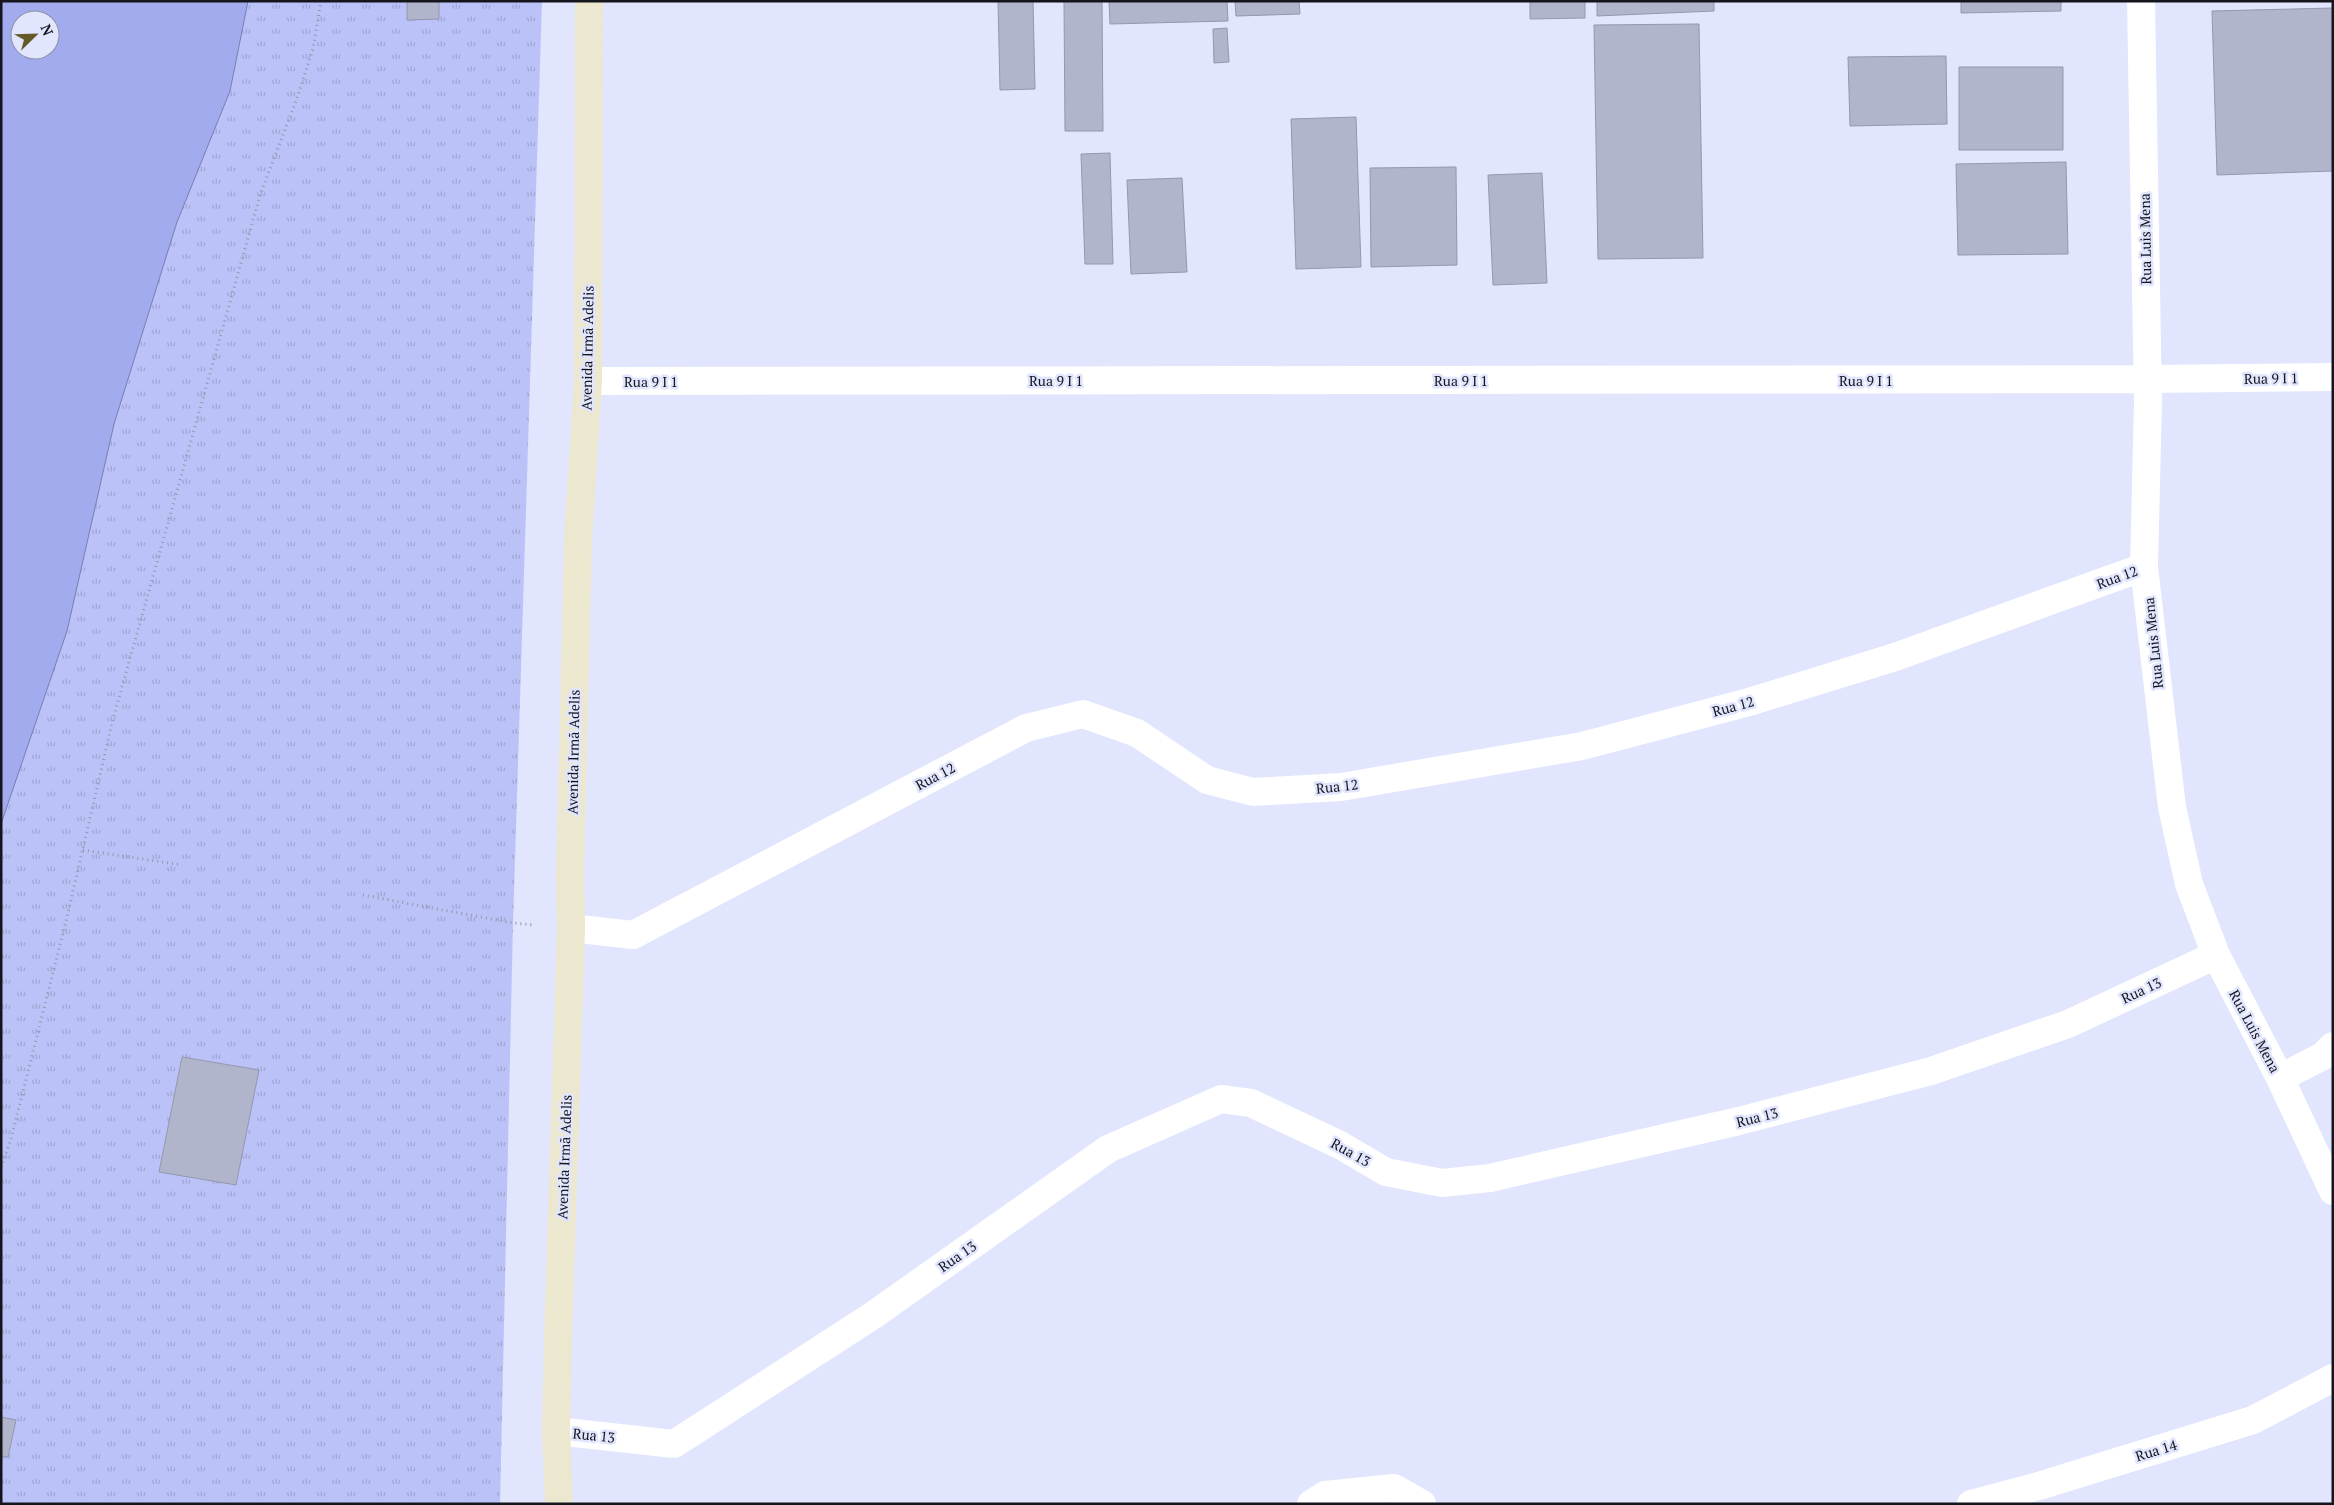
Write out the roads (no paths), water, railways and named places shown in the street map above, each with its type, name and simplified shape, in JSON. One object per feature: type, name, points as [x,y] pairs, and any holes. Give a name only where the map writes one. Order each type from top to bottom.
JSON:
[{"type":"street","name":"Avenida Irmã Adelis","points":[[559,1504],[556,1431],[571,928],[570,877],[578,540],[588,381],[589,1]]},
{"type":"street","name":"Rua Luis Mena","points":[[2141,1],[2148,380],[2144,567],[2172,807],[2189,884],[2216,955],[2280,1078],[2333,1190]]},
{"type":"street","name":"Rua 9 I 1","points":[[588,381],[2148,380],[2333,377]]},
{"type":"street","name":"Rua 12","points":[[571,928],[634,935],[1026,728],[1082,714],[1138,734],[1207,780],[1252,792],[1341,787],[1582,746],[1749,702],[1895,656],[2144,567]]},
{"type":"street","name":"Rua 13","points":[[556,1431],[674,1444],[872,1316],[1108,1149],[1221,1098],[1252,1103],[1340,1145],[1386,1172],[1442,1183],[1490,1178],[1738,1121],[1931,1071],[2068,1024],[2216,955]]},
{"type":"street","points":[[2280,1078],[2323,1056],[2333,1046]]},
{"type":"street","name":"Rua 14","points":[[1971,1504],[2253,1420],[2333,1378]]},
{"type":"street","points":[[1311,1504],[1325,1496],[1394,1488],[1422,1504]]}]
